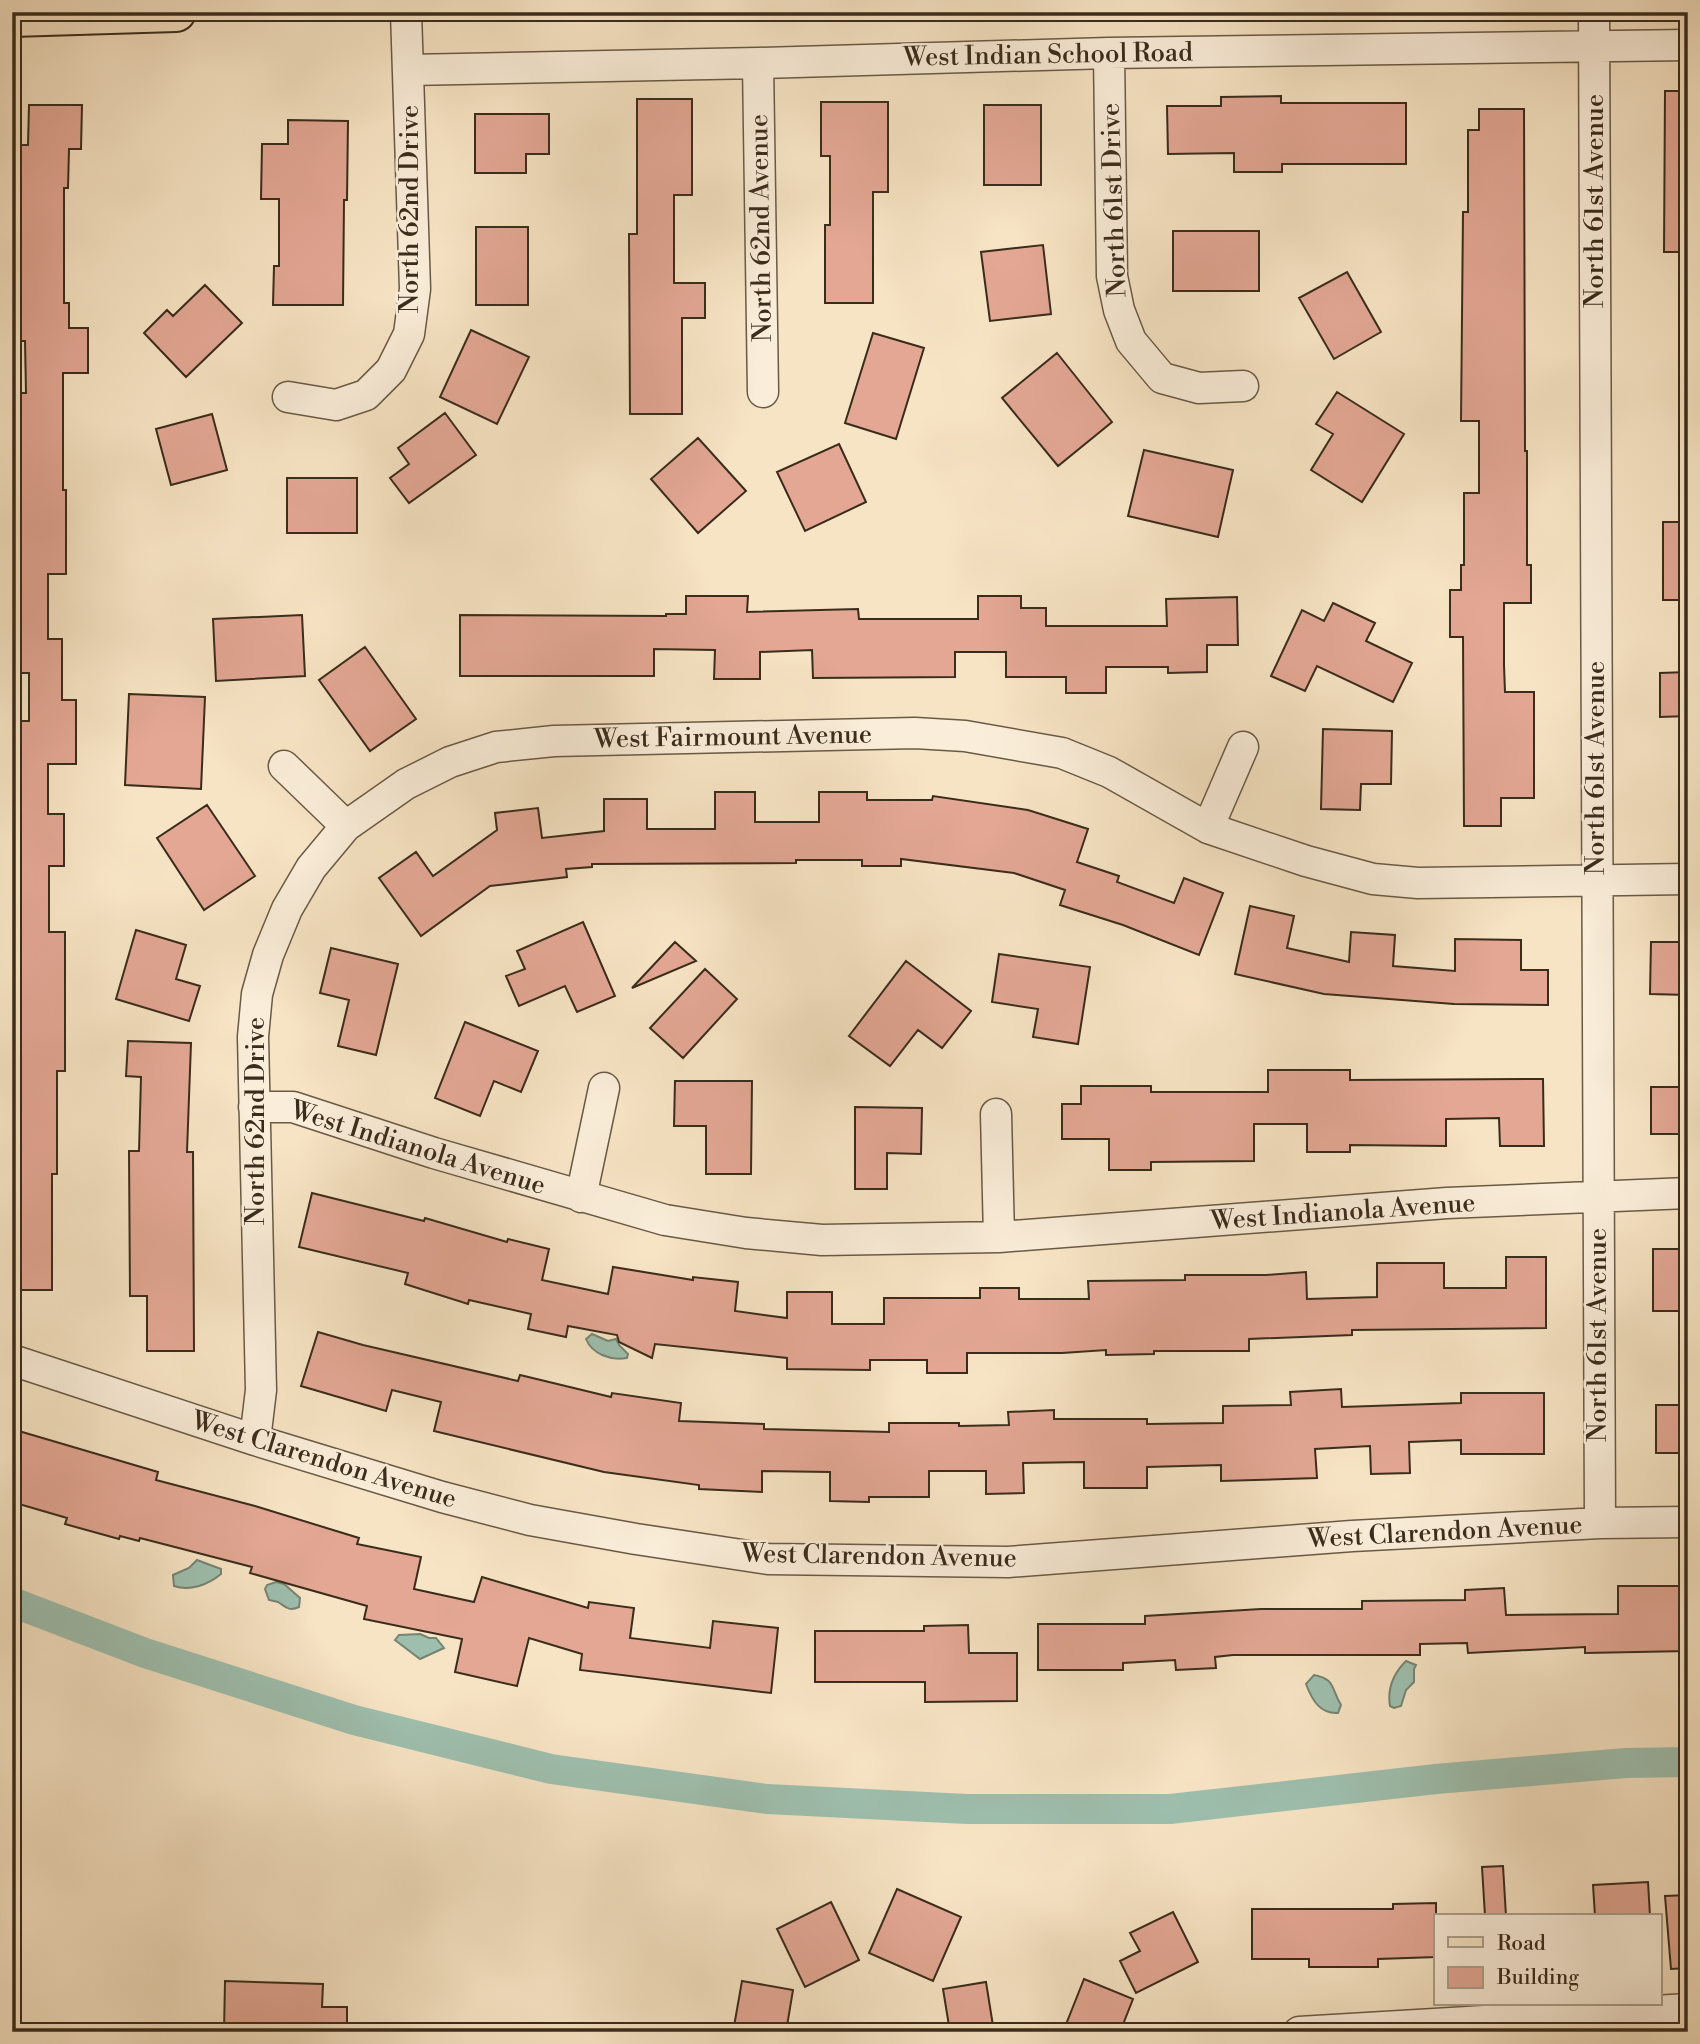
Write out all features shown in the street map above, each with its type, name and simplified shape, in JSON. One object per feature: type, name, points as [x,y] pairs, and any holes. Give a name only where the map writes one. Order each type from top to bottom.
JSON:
[{"type":"main road","points":[[12,17],[176,12]]},
{"type":"street","name":"North 62nd Drive","points":[[288,397],[336,405],[366,395],[391,370],[410,334],[415,289],[406,12]]},
{"type":"street","name":"North 61st Avenue","points":[[1594,12],[1600,1523]]},
{"type":"street","name":"West Indian School Road","points":[[408,70],[1109,53],[1688,45]]},
{"type":"street","name":"North 61st Drive","points":[[1109,53],[1112,276],[1119,310],[1131,341],[1162,377],[1199,388],[1243,386]]},
{"type":"street","name":"North 62nd Avenue","points":[[758,63],[764,392]]},
{"type":"street","name":"West Fairmount Avenue","points":[[346,827],[406,784],[450,762],[496,747],[554,741],[915,733],[965,736],[1062,753],[1109,772],[1208,828],[1282,854],[1373,879],[1418,883],[1688,879]]},
{"type":"street","points":[[1208,828],[1244,747]]},
{"type":"street","points":[[284,766],[346,827]]},
{"type":"street","name":"North 62nd Drive","points":[[256,1440],[261,1390],[253,1037],[257,993],[268,955],[287,909],[311,868],[346,827]]},
{"type":"street","name":"West Indianola Avenue","points":[[581,1197],[604,1088]]},
{"type":"street","name":"West Indianola Avenue","points":[[254,1107],[293,1107],[581,1197],[665,1220],[758,1234],[822,1240],[999,1237],[1447,1203],[1688,1192]]},
{"type":"street","points":[[996,1114],[999,1237]]},
{"type":"street","name":"West Clarendon Avenue","points":[[12,1360],[256,1440],[442,1497],[530,1520],[768,1559],[1008,1562],[1352,1536],[1600,1523],[1688,1522]]},
{"type":"street","points":[[1299,2032],[1688,2010]]},
{"type":"shaded area","points":[[592,1334],[608,1341],[616,1339],[628,1354],[627,1358],[609,1357],[597,1352],[586,1339]]},
{"type":"shaded area","points":[[197,1560],[221,1569],[221,1574],[199,1586],[174,1586],[173,1575],[189,1568]]},
{"type":"shaded area","points":[[276,1582],[284,1584],[300,1598],[299,1607],[289,1609],[269,1600],[265,1589],[267,1585]]},
{"type":"shaded area","points":[[420,1634],[436,1638],[444,1648],[420,1659],[395,1640],[399,1635]]},
{"type":"shaded area","points":[[1406,1661],[1416,1665],[1414,1682],[1406,1690],[1401,1706],[1394,1708],[1390,1706],[1389,1699],[1391,1687]]},
{"type":"shaded area","points":[[1314,1675],[1330,1682],[1341,1705],[1338,1713],[1326,1711],[1314,1700],[1306,1684]]},
{"type":"building","points":[[1665,91],[1688,91],[1688,252],[1664,252]]},
{"type":"building","points":[[1281,96],[1281,103],[1406,103],[1406,164],[1282,164],[1282,172],[1234,172],[1234,153],[1168,154],[1167,106],[1221,106],[1221,97]]},
{"type":"building","points":[[637,99],[692,99],[692,195],[674,195],[674,283],[705,283],[705,318],[682,318],[682,414],[630,414],[629,234],[637,234]]},
{"type":"building","points":[[821,102],[888,102],[888,192],[873,192],[873,303],[825,303],[825,225],[830,225],[830,156],[821,156]]},
{"type":"building","points":[[29,105],[82,105],[81,149],[69,149],[68,188],[64,188],[64,303],[69,303],[69,328],[88,328],[88,373],[63,373],[66,574],[48,574],[48,639],[62,639],[62,700],[76,700],[76,764],[48,764],[48,814],[64,814],[64,866],[49,866],[49,932],[65,932],[65,1071],[57,1071],[57,1174],[52,1174],[52,1290],[12,1290],[12,721],[29,721],[29,673],[12,673],[12,393],[26,393],[25,341],[12,341],[12,145],[28,145]]},
{"type":"building","points":[[984,105],[1041,105],[1041,185],[984,185]]},
{"type":"building","points":[[1479,109],[1524,109],[1525,451],[1527,565],[1531,565],[1531,603],[1504,603],[1504,665],[1505,692],[1534,692],[1534,798],[1501,798],[1501,826],[1464,826],[1463,637],[1450,637],[1450,590],[1461,590],[1461,565],[1464,565],[1464,493],[1479,493],[1479,421],[1461,421],[1463,212],[1468,212],[1468,130],[1479,130]]},
{"type":"building","points":[[475,114],[549,114],[549,154],[526,154],[526,173],[475,173]]},
{"type":"building","points":[[288,120],[348,121],[343,305],[273,305],[274,266],[279,266],[279,199],[261,199],[262,144],[288,144]]},
{"type":"building","points":[[476,227],[528,227],[528,305],[476,305]]},
{"type":"building","points":[[1173,231],[1259,231],[1259,291],[1173,291]]},
{"type":"building","points":[[1043,245],[1051,314],[990,321],[981,252]]},
{"type":"building","points":[[1347,272],[1381,332],[1334,359],[1299,298]]},
{"type":"building","points":[[205,285],[242,323],[186,377],[144,333],[167,310],[173,316]]},
{"type":"building","points":[[471,330],[529,357],[497,424],[440,397]]},
{"type":"building","points":[[873,333],[924,348],[896,439],[845,423]]},
{"type":"building","points":[[1057,353],[1112,422],[1058,466],[1002,398]]},
{"type":"building","points":[[1337,392],[1404,434],[1362,502],[1311,470],[1333,434],[1316,424]]},
{"type":"building","points":[[445,413],[476,455],[409,503],[390,478],[409,464],[398,448]]},
{"type":"building","points":[[212,414],[227,470],[171,485],[156,429]]},
{"type":"building","points":[[698,438],[746,491],[698,533],[651,479]]},
{"type":"building","points":[[839,444],[866,502],[805,531],[777,472]]},
{"type":"building","points":[[1144,450],[1233,470],[1218,537],[1128,516]]},
{"type":"building","points":[[287,478],[357,478],[357,533],[287,533]]},
{"type":"building","points":[[1663,522],[1688,522],[1688,600],[1663,600]]},
{"type":"building","points":[[686,596],[748,596],[747,612],[858,609],[859,619],[978,619],[978,596],[1021,596],[1021,608],[1046,608],[1046,626],[1167,626],[1166,599],[1237,597],[1238,645],[1207,645],[1207,672],[1168,673],[1168,667],[1106,667],[1106,693],[1066,693],[1066,677],[1006,677],[1006,652],[955,652],[955,677],[813,678],[812,650],[760,652],[760,679],[714,679],[715,650],[654,649],[654,676],[460,676],[460,615],[666,616],[686,614]]},
{"type":"building","points":[[1333,603],[1375,623],[1366,641],[1412,663],[1393,702],[1317,666],[1305,691],[1271,676],[1302,610],[1324,621]]},
{"type":"building","points":[[302,615],[305,676],[216,681],[213,619]]},
{"type":"building","points":[[365,647],[416,719],[370,751],[319,680]]},
{"type":"building","points":[[1688,672],[1688,716],[1660,717],[1660,673]]},
{"type":"building","points":[[129,694],[205,697],[201,789],[125,785]]},
{"type":"building","points":[[1323,729],[1392,731],[1391,784],[1361,784],[1360,810],[1321,809]]},
{"type":"building","points":[[715,792],[755,792],[755,822],[819,822],[819,792],[867,792],[867,800],[932,800],[933,796],[1028,810],[1088,829],[1077,862],[1119,876],[1117,882],[1174,903],[1184,878],[1223,893],[1199,955],[1123,925],[1060,905],[1065,890],[1014,873],[901,859],[901,866],[862,866],[862,860],[592,864],[592,867],[566,869],[567,877],[490,886],[421,936],[379,878],[416,852],[433,876],[497,830],[495,813],[538,808],[542,838],[604,831],[604,799],[647,799],[647,829],[715,829]]},
{"type":"building","points":[[207,805],[255,876],[204,910],[157,838]]},
{"type":"building","points":[[1250,906],[1294,916],[1287,948],[1349,962],[1351,932],[1395,935],[1393,966],[1455,971],[1455,939],[1521,940],[1521,970],[1548,970],[1548,1005],[1454,1004],[1324,994],[1235,974]]},
{"type":"building","points":[[583,922],[615,996],[577,1012],[565,986],[519,1006],[506,976],[525,969],[517,951]]},
{"type":"building","points":[[136,930],[186,945],[176,979],[200,986],[189,1021],[116,999]]},
{"type":"building","points":[[675,942],[696,961],[632,988]]},
{"type":"building","points":[[1651,942],[1688,942],[1688,995],[1650,994]]},
{"type":"building","points":[[331,948],[398,964],[376,1055],[338,1046],[349,1000],[320,993]]},
{"type":"building","points":[[999,954],[1090,967],[1078,1044],[1033,1037],[1038,1009],[992,1002]]},
{"type":"building","points":[[906,961],[971,1011],[942,1048],[918,1030],[890,1066],[849,1036]]},
{"type":"building","points":[[705,969],[737,999],[683,1058],[650,1028]]},
{"type":"building","points":[[465,1022],[538,1051],[521,1092],[494,1081],[480,1116],[435,1098]]},
{"type":"building","points":[[128,1041],[191,1043],[187,1152],[193,1152],[194,1351],[147,1351],[147,1296],[130,1296],[129,1151],[139,1151],[141,1077],[126,1076]]},
{"type":"building","points":[[1268,1070],[1350,1070],[1350,1080],[1543,1079],[1544,1146],[1500,1146],[1499,1118],[1446,1119],[1446,1146],[1350,1145],[1350,1152],[1307,1152],[1307,1124],[1254,1124],[1254,1161],[1151,1162],[1151,1170],[1109,1170],[1109,1139],[1062,1139],[1062,1104],[1081,1104],[1081,1086],[1151,1086],[1151,1092],[1268,1092]]},
{"type":"building","points":[[675,1081],[752,1081],[751,1174],[706,1174],[706,1126],[674,1126]]},
{"type":"building","points":[[1651,1087],[1688,1087],[1688,1134],[1651,1134]]},
{"type":"building","points":[[855,1107],[922,1108],[921,1154],[887,1153],[887,1189],[855,1189]]},
{"type":"building","points":[[312,1193],[424,1221],[425,1218],[507,1242],[508,1239],[549,1249],[542,1280],[608,1294],[613,1267],[693,1280],[693,1277],[738,1282],[735,1311],[787,1318],[787,1292],[832,1292],[832,1324],[884,1324],[884,1298],[980,1298],[980,1288],[1019,1288],[1019,1299],[1089,1299],[1088,1281],[1185,1280],[1185,1275],[1306,1272],[1307,1299],[1377,1297],[1377,1263],[1444,1263],[1444,1288],[1506,1288],[1506,1257],[1546,1257],[1546,1328],[1352,1330],[1352,1335],[1249,1339],[1249,1351],[1154,1351],[1154,1354],[1106,1355],[1106,1350],[967,1353],[967,1373],[927,1373],[927,1360],[870,1360],[870,1370],[787,1369],[787,1358],[655,1344],[652,1358],[619,1342],[617,1335],[568,1326],[566,1337],[528,1329],[531,1314],[469,1300],[468,1304],[405,1284],[408,1273],[299,1247]]},
{"type":"building","points":[[1653,1249],[1688,1249],[1688,1311],[1653,1311]]},
{"type":"building","points":[[318,1332],[518,1381],[520,1375],[611,1397],[612,1393],[681,1403],[679,1421],[764,1424],[764,1429],[889,1432],[889,1423],[1009,1425],[1008,1412],[1054,1410],[1054,1419],[1147,1419],[1147,1424],[1223,1423],[1223,1406],[1291,1405],[1290,1392],[1341,1389],[1342,1407],[1461,1403],[1461,1393],[1544,1393],[1544,1454],[1461,1454],[1461,1440],[1409,1442],[1410,1473],[1371,1474],[1370,1446],[1315,1449],[1317,1478],[1221,1481],[1221,1465],[1147,1467],[1147,1488],[1084,1488],[1084,1462],[1023,1463],[1024,1493],[986,1494],[986,1471],[929,1471],[929,1497],[869,1497],[869,1502],[830,1501],[830,1472],[762,1471],[762,1492],[699,1489],[699,1485],[604,1472],[434,1431],[441,1402],[392,1390],[386,1411],[301,1386]]},
{"type":"building","points":[[1656,1405],[1688,1405],[1688,1453],[1656,1453]]},
{"type":"building","points":[[12,1429],[158,1472],[156,1480],[255,1506],[359,1538],[357,1544],[421,1557],[414,1589],[474,1602],[482,1577],[588,1608],[589,1602],[634,1608],[630,1638],[710,1648],[713,1621],[778,1628],[771,1693],[580,1670],[582,1654],[529,1638],[517,1686],[455,1672],[462,1639],[364,1619],[367,1606],[250,1573],[252,1567],[140,1538],[139,1541],[120,1536],[119,1539],[65,1524],[67,1518],[12,1502]]},
{"type":"building","points":[[1618,1586],[1688,1586],[1688,1651],[1585,1653],[1585,1647],[1468,1653],[1467,1643],[1420,1644],[1420,1655],[1233,1655],[1215,1657],[1216,1668],[1176,1670],[1175,1660],[1123,1663],[1123,1670],[1038,1670],[1038,1624],[1145,1624],[1145,1616],[1261,1609],[1362,1609],[1362,1601],[1465,1600],[1465,1590],[1504,1588],[1506,1615],[1618,1614]]},
{"type":"building","points":[[968,1625],[969,1653],[1017,1653],[1017,1701],[925,1702],[925,1682],[815,1682],[815,1631],[924,1631],[924,1626]]},
{"type":"building","points":[[1503,1866],[1506,1914],[1485,1914],[1482,1867]]},
{"type":"building","points":[[1648,1882],[1650,1914],[1595,1914],[1593,1885]]},
{"type":"building","points":[[897,1889],[961,1917],[933,1981],[869,1953]]},
{"type":"building","points":[[1688,1895],[1688,1968],[1671,1969],[1665,1896]]},
{"type":"building","points":[[831,1902],[859,1960],[805,1987],[777,1929]]},
{"type":"building","points":[[1436,1903],[1434,1957],[1378,1959],[1378,1967],[1309,1967],[1309,1959],[1252,1959],[1252,1909],[1393,1909],[1393,1904]]},
{"type":"building","points":[[1173,1912],[1198,1962],[1136,1993],[1120,1961],[1140,1951],[1130,1933]]},
{"type":"building","points":[[1084,1979],[1133,1999],[1120,2032],[1063,2032]]},
{"type":"building","points":[[225,1981],[323,1984],[322,2007],[347,2007],[347,2032],[224,2032]]},
{"type":"building","points":[[742,1981],[793,1990],[786,2032],[733,2032]]},
{"type":"building","points":[[986,1982],[994,2032],[950,2032],[943,1989]]},
{"type":"waterway","points":[[12,1602],[145,1653],[354,1720],[551,1769],[767,1799],[967,1809],[1170,1809],[1436,1779],[1626,1763],[1688,1762]]}]
